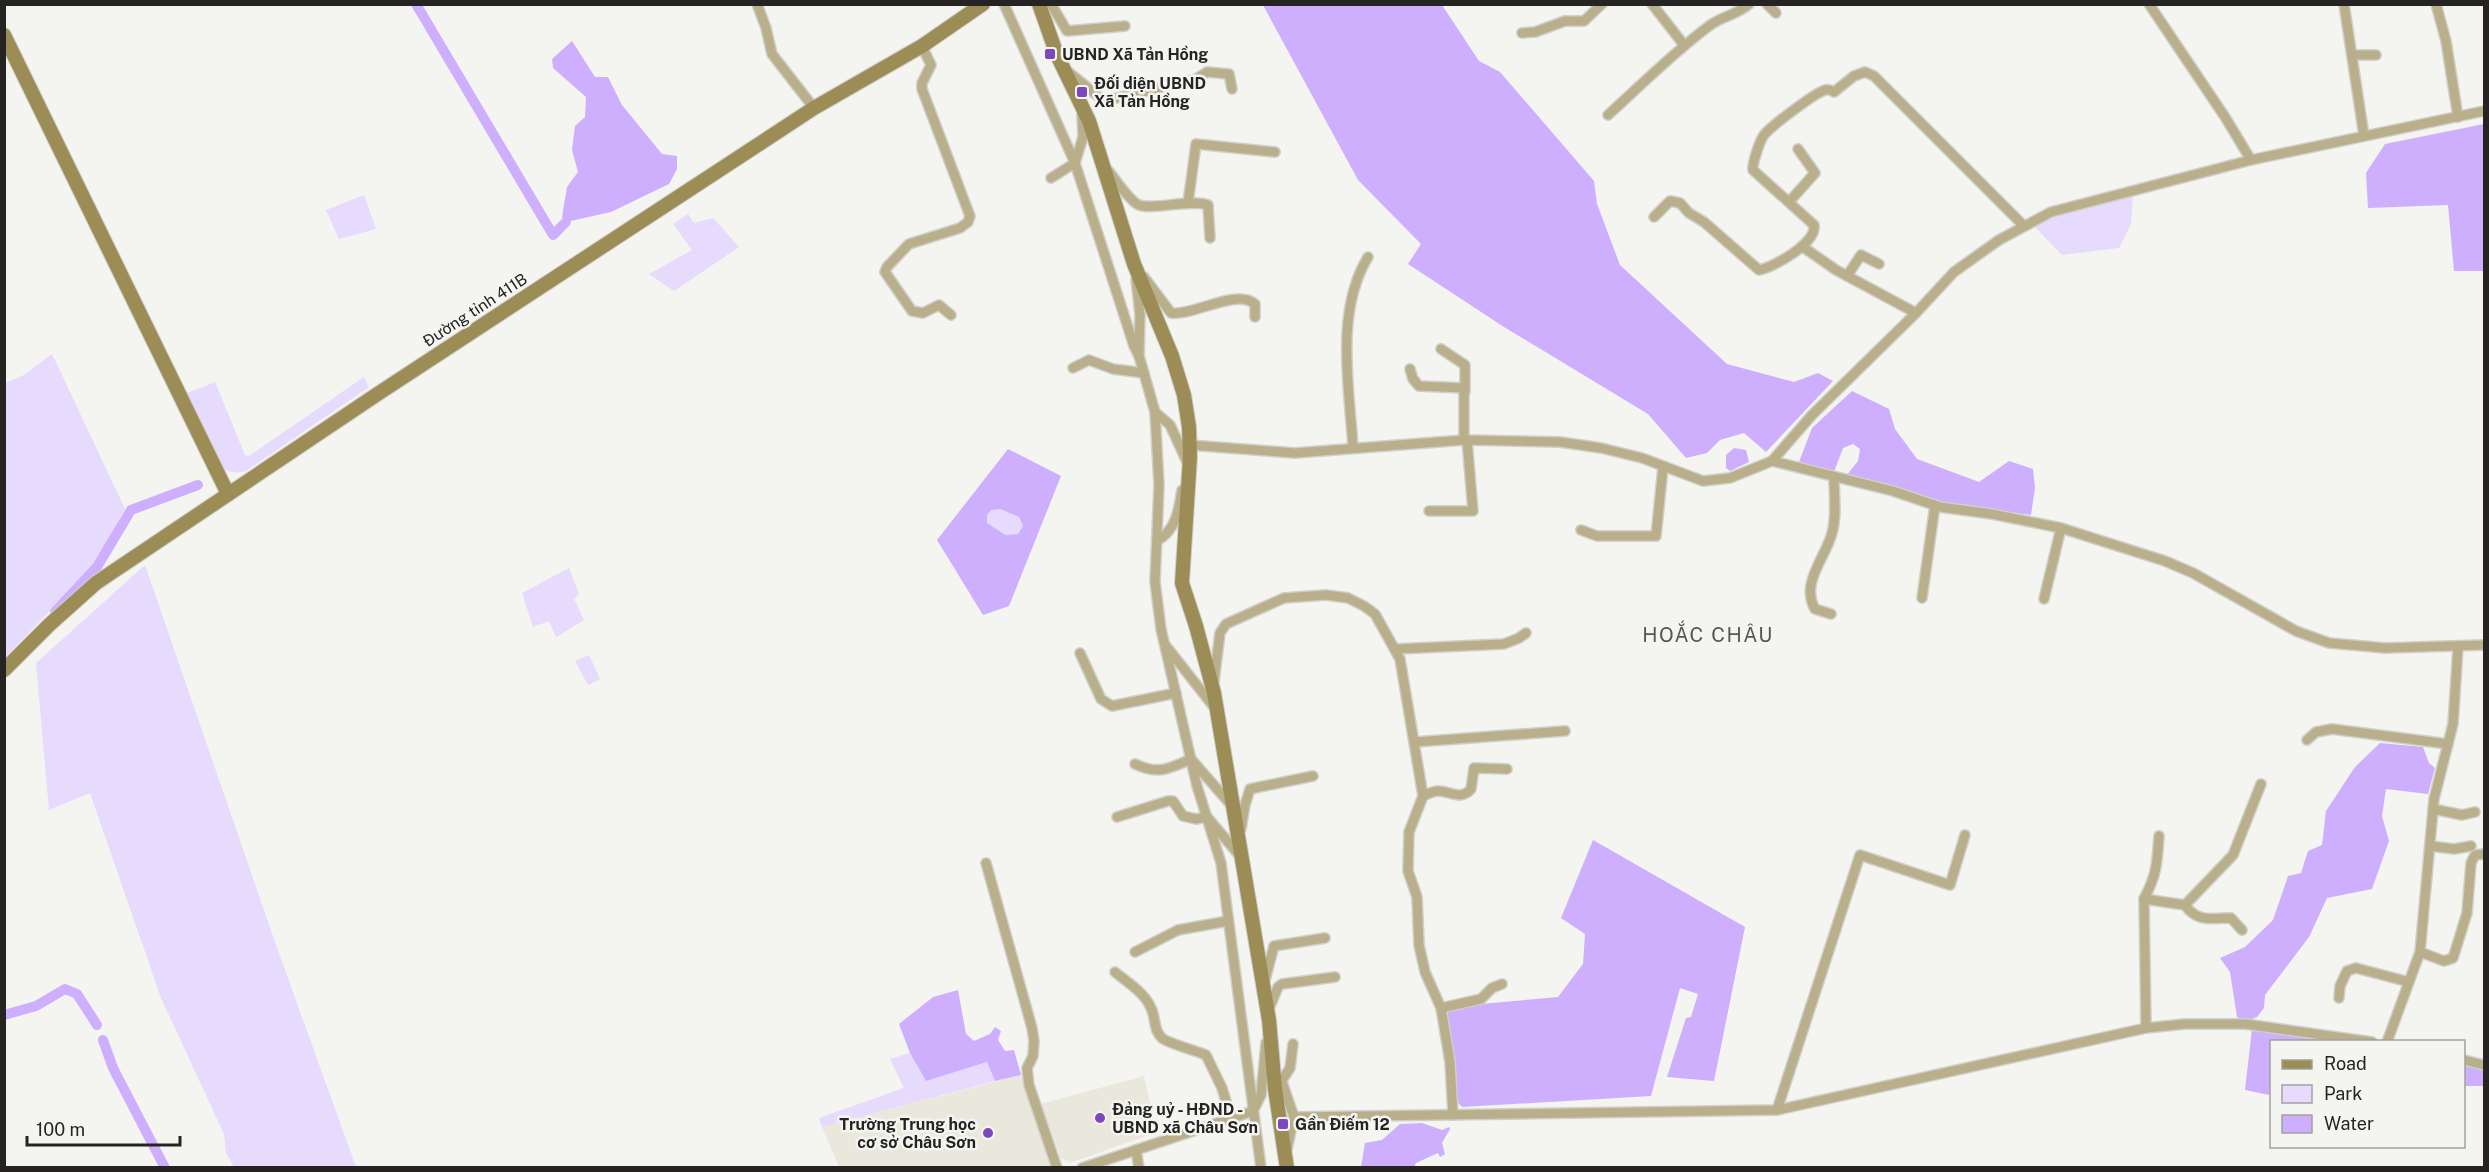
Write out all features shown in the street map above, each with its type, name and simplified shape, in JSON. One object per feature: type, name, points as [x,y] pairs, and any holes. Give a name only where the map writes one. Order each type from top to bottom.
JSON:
[{"type":"main road","name":"Đường tỉnh 411B","points":[[4,670],[96,583],[814,108],[922,46],[984,4]]},
{"type":"main road","points":[[1039,4],[1053,44],[1080,100],[1103,164],[1134,264],[1172,356],[1184,395],[1190,427],[1190,445],[1188,503],[1181,561],[1182,583],[1196,626],[1214,700],[1268,1016],[1286,1162]]},
{"type":"main road","points":[[4,35],[228,494]]},
{"type":"street","points":[[758,4],[772,54],[814,108]]},
{"type":"street","points":[[1004,4],[1076,163],[1105,261],[1139,356],[1155,412],[1159,485],[1155,582],[1164,644],[1191,759],[1221,863],[1261,1167]]},
{"type":"street","points":[[1051,4],[1067,31],[1125,26]]},
{"type":"street","points":[[1522,33],[1535,32],[1565,21],[1584,21],[1602,4]]},
{"type":"street","points":[[1652,4],[1684,45]]},
{"type":"street","points":[[1608,115],[1684,45],[1717,20],[1742,11],[1749,4]]},
{"type":"street","points":[[1767,4],[1776,13]]},
{"type":"street","points":[[2149,4],[2251,160]]},
{"type":"street","points":[[2344,4],[2364,136]]},
{"type":"street","points":[[2436,4],[2446,41],[2458,117]]},
{"type":"street","points":[[922,46],[931,65],[922,83],[922,89],[970,216],[968,222],[960,228],[909,244],[885,272],[912,311],[923,313],[939,305],[951,315]]},
{"type":"street","points":[[2352,55],[2376,55]]},
{"type":"street","points":[[1064,69],[1104,101],[1196,80],[1212,72],[1229,74],[1232,89]]},
{"type":"street","points":[[1653,217],[1670,201],[1680,203],[1689,213],[1704,222],[1759,270],[1803,248],[1814,235],[1814,225],[1752,168],[1762,138],[1807,101],[1823,91],[1829,90],[1834,93],[1854,76],[1865,72],[1874,76],[2024,226]]},
{"type":"street","points":[[1052,177],[1076,163],[1083,137],[1080,100]]},
{"type":"street","points":[[1190,445],[1296,453],[1466,440],[1560,442],[1601,448],[1642,458],[1703,481],[1730,478],[1772,461],[1812,415],[1916,313],[1954,272],[1999,240],[2051,212],[2251,160],[2484,111]]},
{"type":"street","points":[[1188,203],[1196,144],[1275,152]]},
{"type":"street","points":[[1789,202],[1815,173],[1797,149]]},
{"type":"street","points":[[1103,164],[1137,204],[1146,206],[1188,203],[1208,205],[1210,238]]},
{"type":"street","points":[[1803,248],[1847,276],[1916,313]]},
{"type":"street","points":[[1847,276],[1861,255],[1879,264]]},
{"type":"street","points":[[1353,447],[1349,377],[1349,305],[1359,273],[1368,257]]},
{"type":"street","points":[[1134,264],[1140,314],[1139,356]]},
{"type":"street","points":[[1134,264],[1172,313],[1181,313],[1224,301],[1248,300],[1255,304],[1255,317]]},
{"type":"street","points":[[1429,511],[1473,511],[1466,440],[1465,365],[1441,349]]},
{"type":"street","points":[[1073,368],[1089,360],[1110,368],[1144,373]]},
{"type":"street","points":[[1410,369],[1413,379],[1419,386],[1458,386],[1464,388],[1465,392]]},
{"type":"street","points":[[1155,412],[1170,425],[1188,472],[1176,520],[1168,533],[1157,542]]},
{"type":"street","points":[[1772,461],[1893,491],[1935,505],[2061,528],[2165,561],[2193,573],[2296,631],[2329,644],[2385,648],[2484,645]]},
{"type":"street","points":[[1581,531],[1596,536],[1656,536],[1663,467]]},
{"type":"street","points":[[1831,615],[1815,609],[1811,596],[1817,564],[1832,536],[1834,477]]},
{"type":"street","points":[[1922,598],[1935,505]]},
{"type":"street","points":[[2044,599],[2061,528]]},
{"type":"street","points":[[1214,700],[1220,633],[1226,624],[1284,598],[1326,595],[1348,598],[1375,614],[1396,649],[1400,658],[1423,796],[1409,832],[1408,871],[1417,897],[1419,945],[1425,972],[1441,1008],[1450,1062],[1452,1116]]},
{"type":"street","points":[[1396,649],[1504,644],[1526,633]]},
{"type":"street","points":[[1164,644],[1214,700]]},
{"type":"street","points":[[2387,1040],[2420,952],[2433,809],[2453,724],[2458,647]]},
{"type":"street","points":[[1080,653],[1101,699],[1112,706],[1176,693]]},
{"type":"street","points":[[2307,740],[2316,732],[2332,729],[2448,744]]},
{"type":"street","points":[[1415,741],[1565,730]]},
{"type":"street","points":[[1134,764],[1146,769],[1162,770],[1191,759]]},
{"type":"street","points":[[1191,759],[1232,806]]},
{"type":"street","points":[[1423,796],[1436,790],[1465,794],[1471,789],[1474,768],[1507,769]]},
{"type":"street","points":[[1239,851],[1245,805],[1250,789],[1313,776]]},
{"type":"street","points":[[2185,905],[2234,855],[2261,784]]},
{"type":"street","points":[[1117,817],[1171,801],[1176,803],[1183,816],[1196,819],[1207,817]]},
{"type":"street","points":[[2433,809],[2462,815],[2475,812]]},
{"type":"street","points":[[1207,817],[1239,851]]},
{"type":"street","points":[[1777,1110],[1860,855],[1950,885],[1965,834]]},
{"type":"street","points":[[2146,1028],[2144,899],[2157,869],[2159,836]]},
{"type":"street","points":[[2430,846],[2454,849],[2470,846]]},
{"type":"street","points":[[2420,952],[2444,961],[2453,958],[2467,913],[2471,863],[2475,855],[2484,854]]},
{"type":"street","points":[[986,863],[1032,1028],[1033,1056],[1027,1068],[1029,1085],[1058,1167]]},
{"type":"street","points":[[2144,899],[2185,905],[2190,913],[2208,920],[2231,918],[2242,930]]},
{"type":"street","points":[[1135,952],[1178,930],[1228,921]]},
{"type":"street","points":[[1263,988],[1274,946],[1325,938]]},
{"type":"street","points":[[2339,998],[2340,986],[2347,971],[2356,968],[2409,982]]},
{"type":"street","points":[[1115,972],[1146,1000],[1152,1010],[1156,1030],[1163,1040],[1206,1055],[1222,1088],[1231,1118]]},
{"type":"street","points":[[1083,1167],[1253,1111],[1261,1095],[1268,1016],[1278,987],[1282,984],[1335,977]]},
{"type":"street","points":[[1441,1008],[1481,999],[1492,988],[1502,984]]},
{"type":"street","points":[[1294,1117],[1777,1110],[2146,1028],[2185,1024],[2245,1024],[2365,1040]]},
{"type":"street","points":[[1286,1162],[1294,1117],[1278,1086],[1290,1068],[1293,1044]]},
{"type":"street","points":[[2465,1060],[2484,1065]]},
{"type":"street","points":[[1136,1150],[1139,1167]]},
{"type":"shaded area","points":[[1021,1075],[1051,1167],[839,1167],[822,1127]]},
{"type":"shaded area","name":"Đảng uỷ - HĐND - UBND xã Châu Sơn","points":[[1144,1076],[1157,1132],[1070,1163],[1061,1158],[1041,1104]]},
{"type":"green space","points":[[364,195],[376,229],[339,239],[326,210]]},
{"type":"green space","points":[[2133,196],[2131,224],[2119,248],[2062,255],[2034,226],[2068,211]]},
{"type":"green space","points":[[688,214],[694,223],[713,218],[739,247],[674,291],[649,274],[692,250],[673,224]]},
{"type":"green space","points":[[52,354],[125,509],[94,565],[5,657],[5,383],[24,375]]},
{"type":"green space","points":[[364,377],[369,387],[246,471],[237,472],[227,471],[218,463],[185,394],[215,382],[245,455],[249,456]]},
{"type":"green space","points":[[991,509],[1000,509],[1019,517],[1023,526],[1018,534],[1007,535],[987,523],[987,515]]},
{"type":"green space","points":[[145,565],[276,945],[356,1167],[234,1167],[226,1153],[224,1134],[161,998],[90,793],[49,810],[36,663]]},
{"type":"green space","points":[[569,568],[579,594],[574,599],[584,620],[556,637],[549,621],[533,627],[522,593]]},
{"type":"green space","points":[[589,655],[600,679],[588,685],[575,661]]},
{"type":"green space","points":[[910,1053],[926,1081],[987,1062],[995,1081],[822,1127],[819,1118],[904,1088],[890,1059]]},
{"type":"water","points":[[1263,5],[1442,5],[1479,61],[1500,72],[1594,181],[1597,204],[1620,265],[1727,364],[1794,382],[1818,373],[1833,381],[1766,452],[1744,433],[1720,440],[1707,453],[1686,458],[1648,414],[1504,327],[1408,264],[1421,244],[1358,180]]},
{"type":"water","points":[[572,41],[595,77],[608,77],[622,105],[662,154],[677,156],[677,169],[669,184],[611,212],[566,222],[562,217],[567,187],[578,172],[572,150],[575,126],[585,117],[586,97],[553,68],[552,59]]},
{"type":"water","points":[[2484,124],[2484,271],[2454,271],[2448,205],[2368,208],[2366,173],[2385,144]]},
{"type":"water","points":[[1852,391],[1889,409],[1895,429],[1917,459],[1979,482],[2009,461],[2033,469],[2035,488],[2031,515],[1940,503],[1846,476],[1858,461],[1860,449],[1853,444],[1843,448],[1834,472],[1799,462],[1812,428]]},
{"type":"water","points":[[1734,448],[1746,450],[1749,462],[1730,471],[1726,468],[1726,455]]},
{"type":"water","points":[[1008,449],[1061,476],[1009,606],[983,615],[937,540]],"holes":[[[1000,509],[1019,517],[1023,526],[1018,534],[1006,535],[987,523],[987,515],[991,510]]]},
{"type":"water","points":[[2380,743],[2423,747],[2429,763],[2435,768],[2428,794],[2386,789],[2382,816],[2389,841],[2372,889],[2327,898],[2309,937],[2265,995],[2264,1008],[2257,1017],[2247,1021],[2237,1017],[2230,972],[2220,958],[2245,947],[2273,920],[2288,876],[2301,873],[2308,851],[2322,845],[2326,811],[2355,767]]},
{"type":"water","points":[[1593,840],[1745,927],[1714,1081],[1667,1077],[1686,1018],[1691,1017],[1698,994],[1680,988],[1651,1096],[1462,1107],[1455,1099],[1441,1013],[1447,1007],[1558,997],[1583,964],[1585,934],[1561,918]]},
{"type":"water","points":[[958,990],[966,1034],[974,1041],[990,1034],[995,1027],[1001,1031],[998,1040],[1005,1051],[1014,1050],[1021,1075],[995,1081],[987,1062],[926,1081],[910,1053],[899,1024],[933,997]]},
{"type":"water","points":[[2252,1029],[2335,1040],[2270,1040],[2269,1095],[2245,1090]]},
{"type":"water","points":[[2465,1064],[2484,1068],[2484,1086],[2465,1086]]},
{"type":"water","points":[[1422,1123],[1442,1130],[1449,1127],[1442,1143],[1445,1154],[1440,1157],[1438,1153],[1416,1163],[1414,1167],[1361,1167],[1365,1143],[1382,1140],[1400,1124]]},
{"type":"waterway","points":[[416,4],[553,235],[566,222]]},
{"type":"waterway","points":[[55,612],[97,567],[131,510],[198,485]]},
{"type":"waterway","points":[[4,1015],[36,1006],[65,989],[77,994],[97,1025]]},
{"type":"waterway","points":[[103,1040],[113,1068],[165,1168]]},
{"type":"place","name":"UBND Xã Tản Hồng","points":[[1050,54]]},
{"type":"place","name":"Đối diện UBND Xã Tản Hồng","points":[[1082,92]]},
{"type":"place","name":"Đảng uỷ - HĐND - UBND xã Châu Sơn","points":[[1100,1118]]},
{"type":"place","name":"Gần Điếm 12","points":[[1283,1124]]},
{"type":"place","name":"Trường Trung học cơ sở Châu Sơn","points":[[988,1133]]},
{"type":"district","name":"HOẮC CHÂU","points":[[1708,635]]}]
